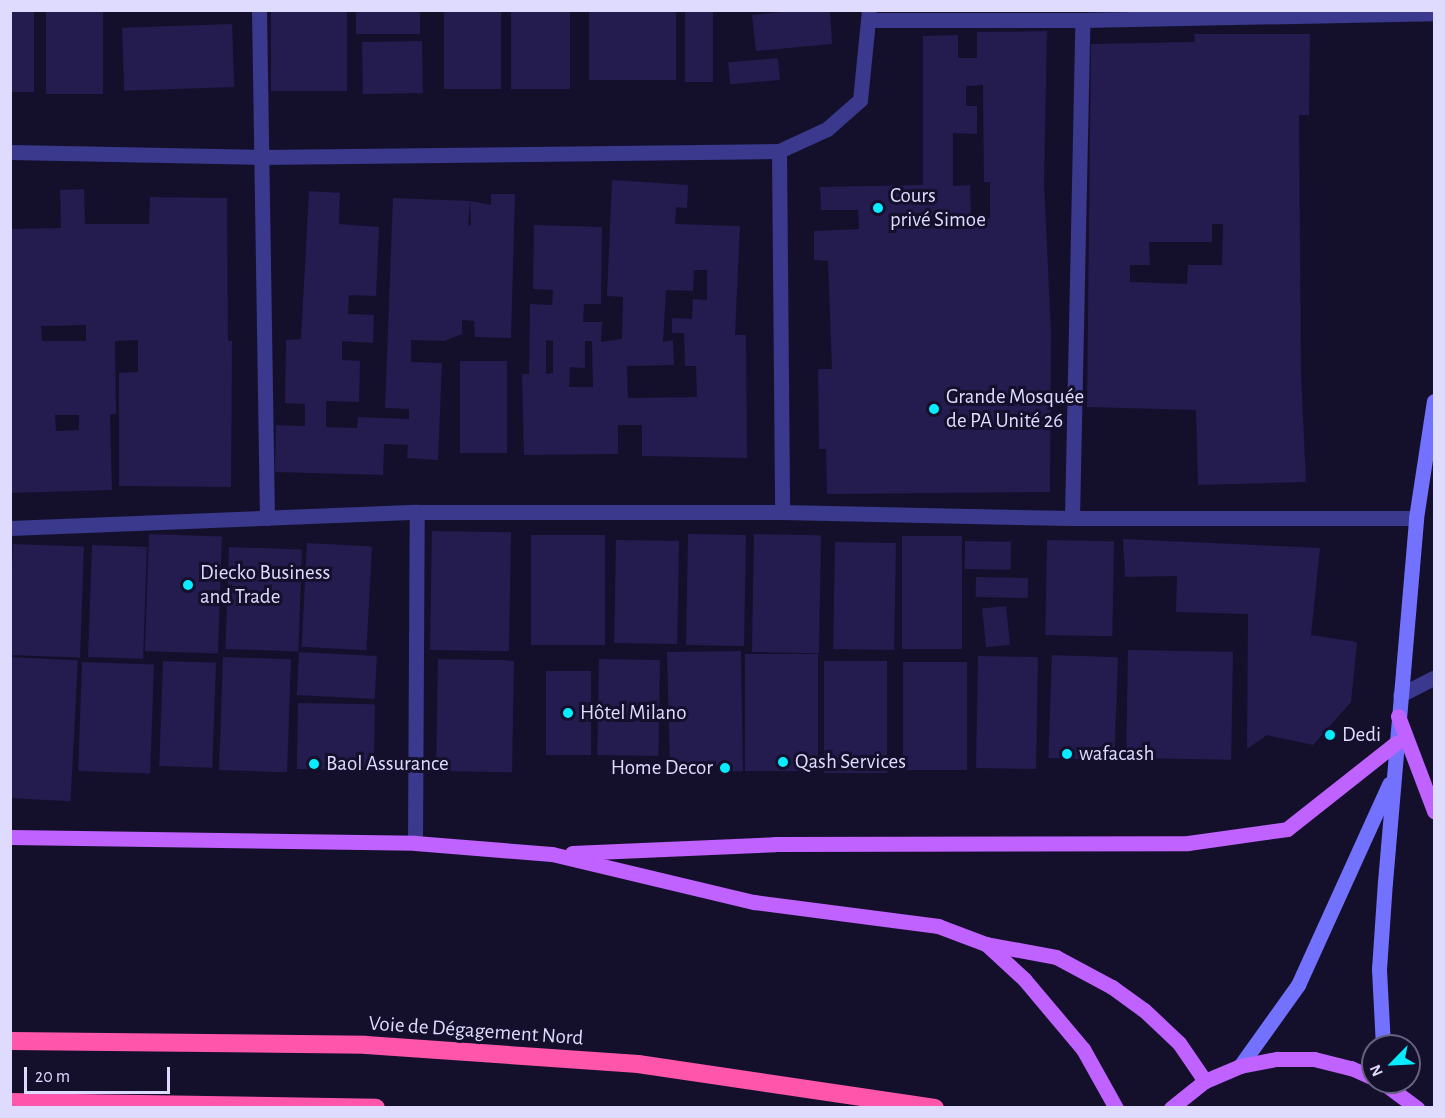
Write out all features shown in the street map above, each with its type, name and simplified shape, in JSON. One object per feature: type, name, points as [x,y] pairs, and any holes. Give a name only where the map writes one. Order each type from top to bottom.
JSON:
[{"type":"highway","name":"Voie de Dégagement Nord","points":[[10,1041],[366,1045],[627,1063],[935,1107]]},
{"type":"highway","points":[[10,1102],[376,1107]]},
{"type":"main road","points":[[1398,716],[1434,812]]},
{"type":"main road","points":[[10,837],[415,843],[552,854],[775,844],[1188,843],[1287,829],[1396,743]]},
{"type":"main road","points":[[552,854],[753,902],[939,926],[986,944],[1056,957],[1112,987],[1144,1010],[1179,1043],[1205,1081]]},
{"type":"main road","points":[[986,944],[1024,979],[1083,1049],[1116,1107]]},
{"type":"main road","points":[[1171,1107],[1205,1081],[1240,1066],[1277,1059],[1314,1059],[1361,1072]]},
{"type":"main road","points":[[1399,1094],[1417,1107]]},
{"type":"street","points":[[259,10],[267,518]]},
{"type":"street","points":[[10,152],[260,157],[779,151],[826,129],[860,100],[869,15],[1082,20],[1434,14]]},
{"type":"street","points":[[1072,518],[1082,20]]},
{"type":"street","points":[[779,151],[782,512]]},
{"type":"street","points":[[1382,1034],[1378,969],[1398,716],[1416,518],[1434,401]]},
{"type":"street","points":[[10,528],[417,512],[782,512],[1072,518],[1416,518]]},
{"type":"street","points":[[415,843],[417,512]]},
{"type":"street","points":[[1400,695],[1434,678]]},
{"type":"street","points":[[1240,1066],[1298,985],[1394,773]]},
{"type":"building","points":[[10,10],[34,10],[34,92],[10,92]]},
{"type":"building","points":[[46,10],[103,10],[103,94],[46,94]]},
{"type":"building","points":[[271,10],[347,10],[347,91],[271,91]]},
{"type":"building","points":[[356,10],[420,10],[420,34],[356,34]]},
{"type":"building","points":[[444,10],[501,10],[501,89],[444,89]]},
{"type":"building","points":[[511,10],[570,10],[570,89],[511,89]]},
{"type":"building","points":[[589,10],[676,10],[676,80],[589,80]]},
{"type":"building","points":[[685,10],[713,10],[713,82],[685,82]]},
{"type":"building","points":[[799,10],[830,10],[832,44],[756,51],[752,15]]},
{"type":"building","points":[[232,24],[234,87],[124,91],[122,28]]},
{"type":"building","points":[[1047,31],[1044,182],[1051,334],[1050,492],[827,494],[826,449],[819,449],[818,369],[832,369],[828,261],[814,260],[814,231],[859,229],[858,210],[821,210],[820,187],[923,185],[923,36],[958,35],[958,58],[977,58],[977,32]],"holes":[[[983,85],[984,182],[990,182],[990,218],[971,218],[970,185],[953,186],[953,133],[977,134],[977,106],[966,106],[966,86]]]},
{"type":"building","points":[[1194,34],[1310,34],[1309,115],[1299,115],[1301,375],[1306,482],[1198,485],[1196,410],[1087,407],[1091,44],[1195,42]],"holes":[[[1212,224],[1223,224],[1222,265],[1188,265],[1187,284],[1130,282],[1130,265],[1150,265],[1149,242],[1212,242]]]},
{"type":"building","points":[[422,41],[423,93],[363,94],[362,42]]},
{"type":"building","points":[[778,58],[780,80],[730,84],[728,62]]},
{"type":"building","points":[[612,180],[688,185],[687,208],[676,207],[675,224],[740,226],[735,335],[746,335],[747,458],[642,456],[642,425],[618,425],[618,454],[524,455],[522,374],[529,374],[530,304],[552,305],[553,290],[533,289],[534,225],[602,227],[601,304],[584,304],[583,322],[602,322],[601,342],[622,339],[623,297],[607,296]],"holes":[[[694,270],[707,270],[707,300],[693,299],[692,319],[672,318],[672,333],[684,333],[685,366],[696,366],[697,397],[628,398],[627,366],[674,365],[673,340],[663,342],[666,290],[693,291]],[[546,340],[553,341],[553,373],[546,374]],[[585,341],[592,341],[593,387],[569,387],[570,367],[585,368]]]},
{"type":"building","points":[[84,189],[85,224],[149,224],[150,197],[227,198],[228,341],[232,341],[231,487],[119,486],[119,373],[138,372],[138,340],[115,341],[116,414],[110,414],[112,490],[10,493],[10,229],[61,228],[60,190]],"holes":[[[86,325],[86,341],[42,341],[41,326]],[[55,415],[79,415],[79,430],[56,431]]]},
{"type":"building","points":[[309,191],[340,193],[339,224],[379,227],[376,296],[349,295],[348,314],[374,315],[373,343],[342,341],[342,360],[360,361],[359,402],[326,401],[326,427],[357,428],[358,417],[409,419],[409,409],[385,408],[393,198],[470,201],[491,205],[491,194],[515,194],[511,338],[475,337],[474,321],[462,320],[462,334],[444,341],[411,340],[411,362],[442,363],[438,460],[407,458],[408,445],[384,444],[383,475],[275,472],[276,425],[305,426],[305,404],[285,403],[286,340],[301,339]],"holes":[[[470,201],[471,226],[468,225]]]},
{"type":"building","points":[[460,361],[507,361],[507,453],[460,453]]},
{"type":"building","points":[[432,531],[511,532],[509,651],[430,650]]},
{"type":"building","points":[[149,534],[222,537],[218,653],[145,651]]},
{"type":"building","points":[[688,534],[746,535],[744,646],[686,645]]},
{"type":"building","points":[[754,534],[821,535],[819,653],[752,652]]},
{"type":"building","points":[[531,535],[605,535],[605,645],[531,645]]},
{"type":"building","points":[[902,536],[962,536],[962,649],[902,649]]},
{"type":"building","points":[[1123,539],[1320,548],[1311,635],[1357,642],[1351,702],[1313,745],[1267,735],[1247,749],[1248,614],[1176,612],[1177,576],[1125,577]]},
{"type":"building","points":[[616,540],[679,541],[677,644],[614,643]]},
{"type":"building","points":[[1047,540],[1114,541],[1112,636],[1045,635]]},
{"type":"building","points":[[965,541],[1011,542],[1011,570],[965,569]]},
{"type":"building","points":[[835,542],[896,543],[894,650],[833,649]]},
{"type":"building","points":[[307,543],[372,546],[366,650],[302,647]]},
{"type":"building","points":[[13,544],[84,546],[80,657],[10,655]]},
{"type":"building","points":[[92,545],[147,547],[143,659],[88,657]]},
{"type":"building","points":[[229,547],[302,550],[298,651],[225,649]]},
{"type":"building","points":[[976,577],[1028,578],[1028,598],[976,597]]},
{"type":"building","points":[[1006,606],[1010,645],[986,647],[982,609]]},
{"type":"building","points":[[1128,650],[1233,652],[1231,760],[1126,758]]},
{"type":"building","points":[[741,651],[743,771],[718,772],[717,765],[670,765],[667,652]]},
{"type":"building","points":[[299,652],[377,656],[375,699],[297,695]]},
{"type":"building","points":[[745,654],[818,654],[818,771],[745,771]]},
{"type":"building","points":[[1052,655],[1118,657],[1114,760],[1048,758]]},
{"type":"building","points":[[978,656],[1038,657],[1036,769],[976,768]]},
{"type":"building","points":[[10,657],[78,661],[71,801],[10,798]]},
{"type":"building","points":[[223,657],[291,659],[287,772],[219,770]]},
{"type":"building","points":[[438,659],[514,660],[512,772],[436,771]]},
{"type":"building","points":[[599,659],[660,660],[658,756],[597,755]]},
{"type":"building","points":[[163,661],[216,663],[212,768],[159,766]]},
{"type":"building","points":[[824,661],[887,661],[887,773],[824,773]]},
{"type":"building","points":[[82,662],[154,665],[150,773],[78,771]]},
{"type":"building","points":[[903,662],[967,662],[967,770],[903,770]]},
{"type":"building","name":"Hôtel Milano","points":[[546,671],[591,671],[591,755],[546,755]]},
{"type":"building","points":[[298,703],[375,704],[374,770],[297,769]]},
{"type":"place","name":"Cours privé Simoe","points":[[878,208]]},
{"type":"place","name":"Grande Mosquée de PA Unité 26","points":[[934,409]]},
{"type":"place","name":"Diecko Business and Trade","points":[[188,585]]},
{"type":"place","name":"Hôtel Milano","points":[[568,713]]},
{"type":"place","name":"Dedi","points":[[1330,735]]},
{"type":"place","name":"wafacash","points":[[1067,754]]},
{"type":"place","name":"Qash Services","points":[[783,762]]},
{"type":"place","name":"Baol Assurance","points":[[314,764]]},
{"type":"place","name":"Home Decor","points":[[725,768]]}]
